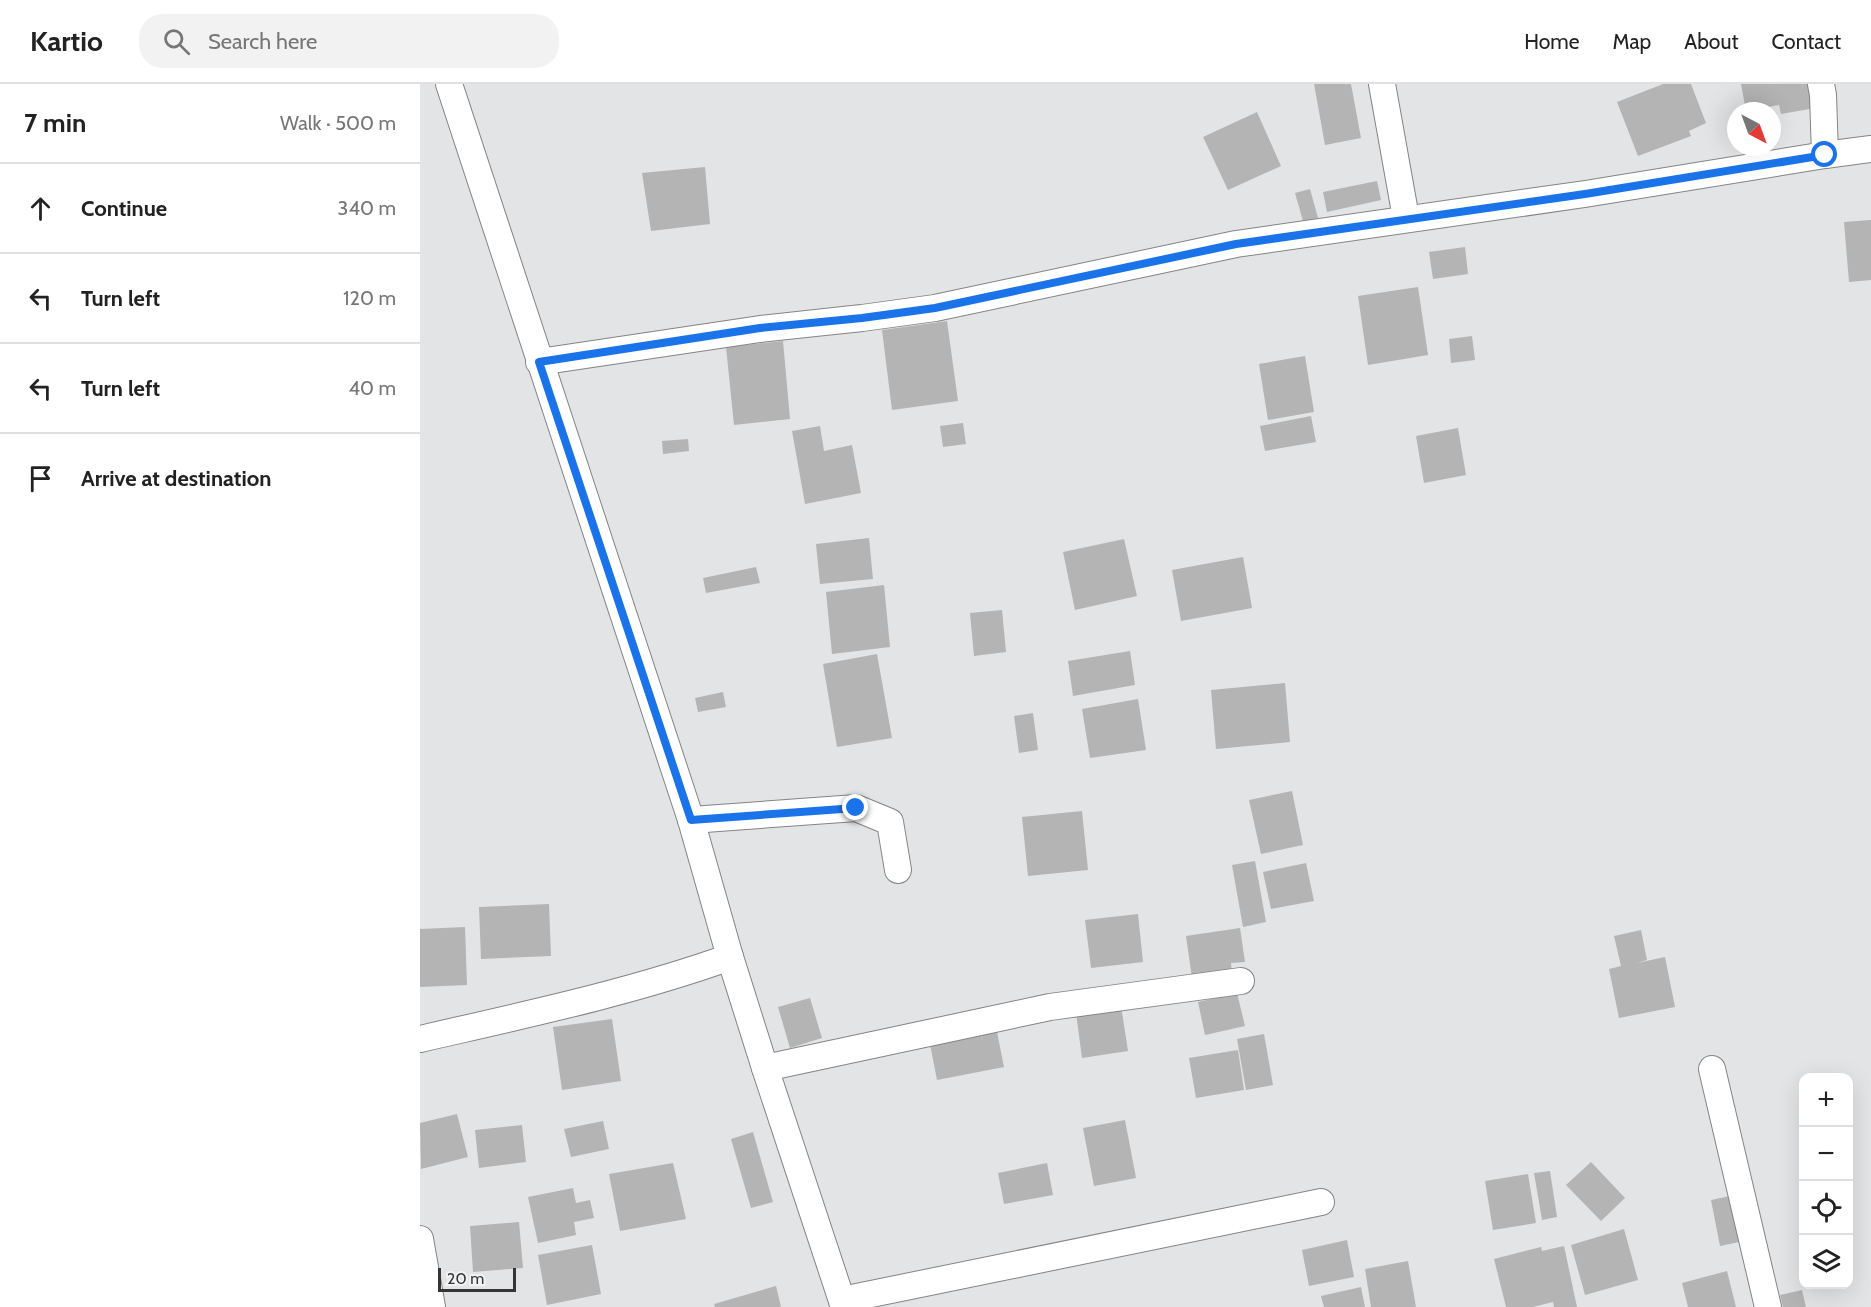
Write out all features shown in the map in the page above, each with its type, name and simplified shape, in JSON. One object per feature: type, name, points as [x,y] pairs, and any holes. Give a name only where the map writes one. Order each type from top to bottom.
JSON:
[{"type":"street","points":[[449,84],[691,820],[730,957],[843,1303],[1321,1202]]},
{"type":"street","points":[[1382,84],[1407,218]]},
{"type":"street","points":[[1821,84],[1825,155]]},
{"type":"street","points":[[539,362],[760,328],[935,308],[1236,244],[1585,194],[1871,149]]},
{"type":"street","points":[[691,820],[856,808],[890,822],[898,870]]},
{"type":"street","points":[[420,1039],[637,986],[730,957]]},
{"type":"street","points":[[765,1068],[1050,1007],[1241,981]]},
{"type":"street","points":[[1712,1069],[1768,1307]]},
{"type":"street","points":[[420,1239],[432,1307]]},
{"type":"building","points":[[1314,84],[1351,84],[1361,138],[1325,145]]},
{"type":"building","points":[[1663,84],[1691,84],[1706,123],[1689,131],[1691,136],[1638,156],[1617,102]]},
{"type":"building","points":[[1741,84],[1810,84],[1815,108],[1781,114],[1781,102],[1744,102]]},
{"type":"building","points":[[1257,112],[1281,166],[1228,190],[1203,137]]},
{"type":"building","points":[[705,167],[710,224],[651,231],[642,173]]},
{"type":"building","points":[[1377,181],[1381,200],[1327,212],[1323,192]]},
{"type":"building","points":[[1310,189],[1318,218],[1303,221],[1295,193]]},
{"type":"building","points":[[1871,220],[1871,280],[1849,282],[1844,222]]},
{"type":"building","points":[[1465,247],[1468,274],[1433,279],[1429,252]]},
{"type":"building","points":[[1418,287],[1428,355],[1368,365],[1358,296]]},
{"type":"building","points":[[947,321],[958,401],[892,410],[882,330]]},
{"type":"building","points":[[1472,336],[1475,360],[1451,363],[1449,339]]},
{"type":"building","points":[[783,341],[790,419],[734,425],[726,347]]},
{"type":"building","points":[[1305,356],[1314,412],[1268,420],[1259,364]]},
{"type":"building","points":[[1311,416],[1316,442],[1265,451],[1260,426]]},
{"type":"building","points":[[963,423],[966,444],[943,447],[940,426]]},
{"type":"building","points":[[820,426],[824,451],[852,445],[861,493],[805,504],[792,431]]},
{"type":"building","points":[[1458,428],[1466,475],[1424,483],[1416,436]]},
{"type":"building","points":[[688,439],[689,451],[663,454],[662,441]]},
{"type":"building","points":[[869,538],[873,579],[820,584],[816,544]]},
{"type":"building","points":[[1124,539],[1137,596],[1075,610],[1063,552]]},
{"type":"building","points":[[1243,557],[1252,608],[1181,621],[1172,570]]},
{"type":"building","points":[[756,567],[760,583],[706,593],[703,578]]},
{"type":"building","points":[[884,585],[890,647],[832,654],[826,592]]},
{"type":"building","points":[[1002,610],[1006,652],[974,656],[970,613]]},
{"type":"building","points":[[1130,651],[1135,685],[1073,696],[1068,661]]},
{"type":"building","points":[[877,654],[892,738],[837,747],[823,664]]},
{"type":"building","points":[[1285,683],[1290,742],[1216,749],[1211,690]]},
{"type":"building","points":[[723,692],[726,707],[698,712],[695,698]]},
{"type":"building","points":[[1138,699],[1146,750],[1090,758],[1082,709]]},
{"type":"building","points":[[1033,713],[1038,750],[1019,753],[1014,716]]},
{"type":"building","points":[[1292,791],[1303,845],[1261,854],[1249,800]]},
{"type":"building","points":[[1082,811],[1088,870],[1028,876],[1022,817]]},
{"type":"building","points":[[1255,861],[1266,922],[1243,927],[1232,865]]},
{"type":"building","points":[[1306,863],[1314,901],[1271,909],[1263,872]]},
{"type":"building","points":[[549,904],[551,956],[481,959],[479,907]]},
{"type":"building","points":[[1138,914],[1143,962],[1091,968],[1085,920]]},
{"type":"building","points":[[465,927],[467,985],[420,987],[420,929]]},
{"type":"building","points":[[1240,928],[1245,962],[1231,963],[1232,972],[1192,978],[1186,936]]},
{"type":"building","points":[[1641,930],[1647,960],[1637,963],[1665,957],[1675,1007],[1619,1018],[1609,969],[1621,966],[1614,936]]},
{"type":"building","points":[[1237,993],[1245,1026],[1205,1035],[1198,1002]]},
{"type":"building","points":[[810,998],[822,1038],[790,1048],[778,1007]]},
{"type":"building","points":[[1121,1006],[1128,1051],[1082,1058],[1076,1013]]},
{"type":"building","points":[[612,1019],[621,1081],[562,1090],[553,1027]]},
{"type":"building","points":[[997,1032],[1004,1067],[937,1080],[930,1044]]},
{"type":"building","points":[[1264,1034],[1273,1085],[1246,1090],[1237,1039]]},
{"type":"building","points":[[1238,1050],[1244,1090],[1196,1098],[1189,1058]]},
{"type":"building","points":[[457,1114],[468,1157],[421,1169],[420,1123]]},
{"type":"building","points":[[1125,1120],[1136,1178],[1094,1186],[1083,1128]]},
{"type":"building","points":[[603,1121],[609,1149],[571,1157],[564,1129]]},
{"type":"building","points":[[522,1125],[526,1162],[479,1168],[475,1130]]},
{"type":"building","points":[[753,1132],[773,1202],[751,1208],[731,1139]]},
{"type":"building","points":[[1591,1162],[1625,1198],[1601,1221],[1566,1185]]},
{"type":"building","points":[[673,1163],[686,1219],[620,1231],[609,1174]]},
{"type":"building","points":[[1047,1163],[1053,1195],[1004,1204],[998,1173]]},
{"type":"building","points":[[1550,1171],[1557,1217],[1542,1220],[1534,1173]]},
{"type":"building","points":[[1528,1174],[1536,1223],[1493,1230],[1485,1181]]},
{"type":"building","points":[[573,1188],[576,1203],[590,1200],[594,1218],[574,1222],[576,1235],[538,1243],[528,1197]]},
{"type":"building","points":[[1735,1195],[1744,1241],[1720,1246],[1711,1200]]},
{"type":"building","points":[[519,1222],[523,1268],[473,1272],[470,1226]]},
{"type":"building","points":[[1624,1229],[1638,1280],[1585,1295],[1571,1245]]},
{"type":"building","points":[[1347,1240],[1354,1277],[1309,1286],[1302,1250]]},
{"type":"building","points":[[592,1245],[601,1294],[547,1305],[538,1255]]},
{"type":"building","points":[[1564,1246],[1577,1307],[1554,1307],[1553,1302],[1533,1307],[1506,1307],[1494,1259],[1541,1247],[1542,1251]]},
{"type":"building","points":[[1408,1261],[1416,1307],[1371,1307],[1365,1269]]},
{"type":"building","points":[[1727,1271],[1736,1307],[1688,1307],[1682,1283]]},
{"type":"building","points":[[776,1286],[781,1307],[715,1307],[714,1304]]},
{"type":"building","points":[[1361,1287],[1365,1307],[1324,1307],[1321,1296]]},
{"type":"building","points":[[1802,1290],[1806,1307],[1783,1307],[1780,1295]]},
{"type":"route","points":[[856,808],[691,820],[539,362],[760,328],[900,314],[991,297],[1236,244],[1585,194],[1825,155]]}]
